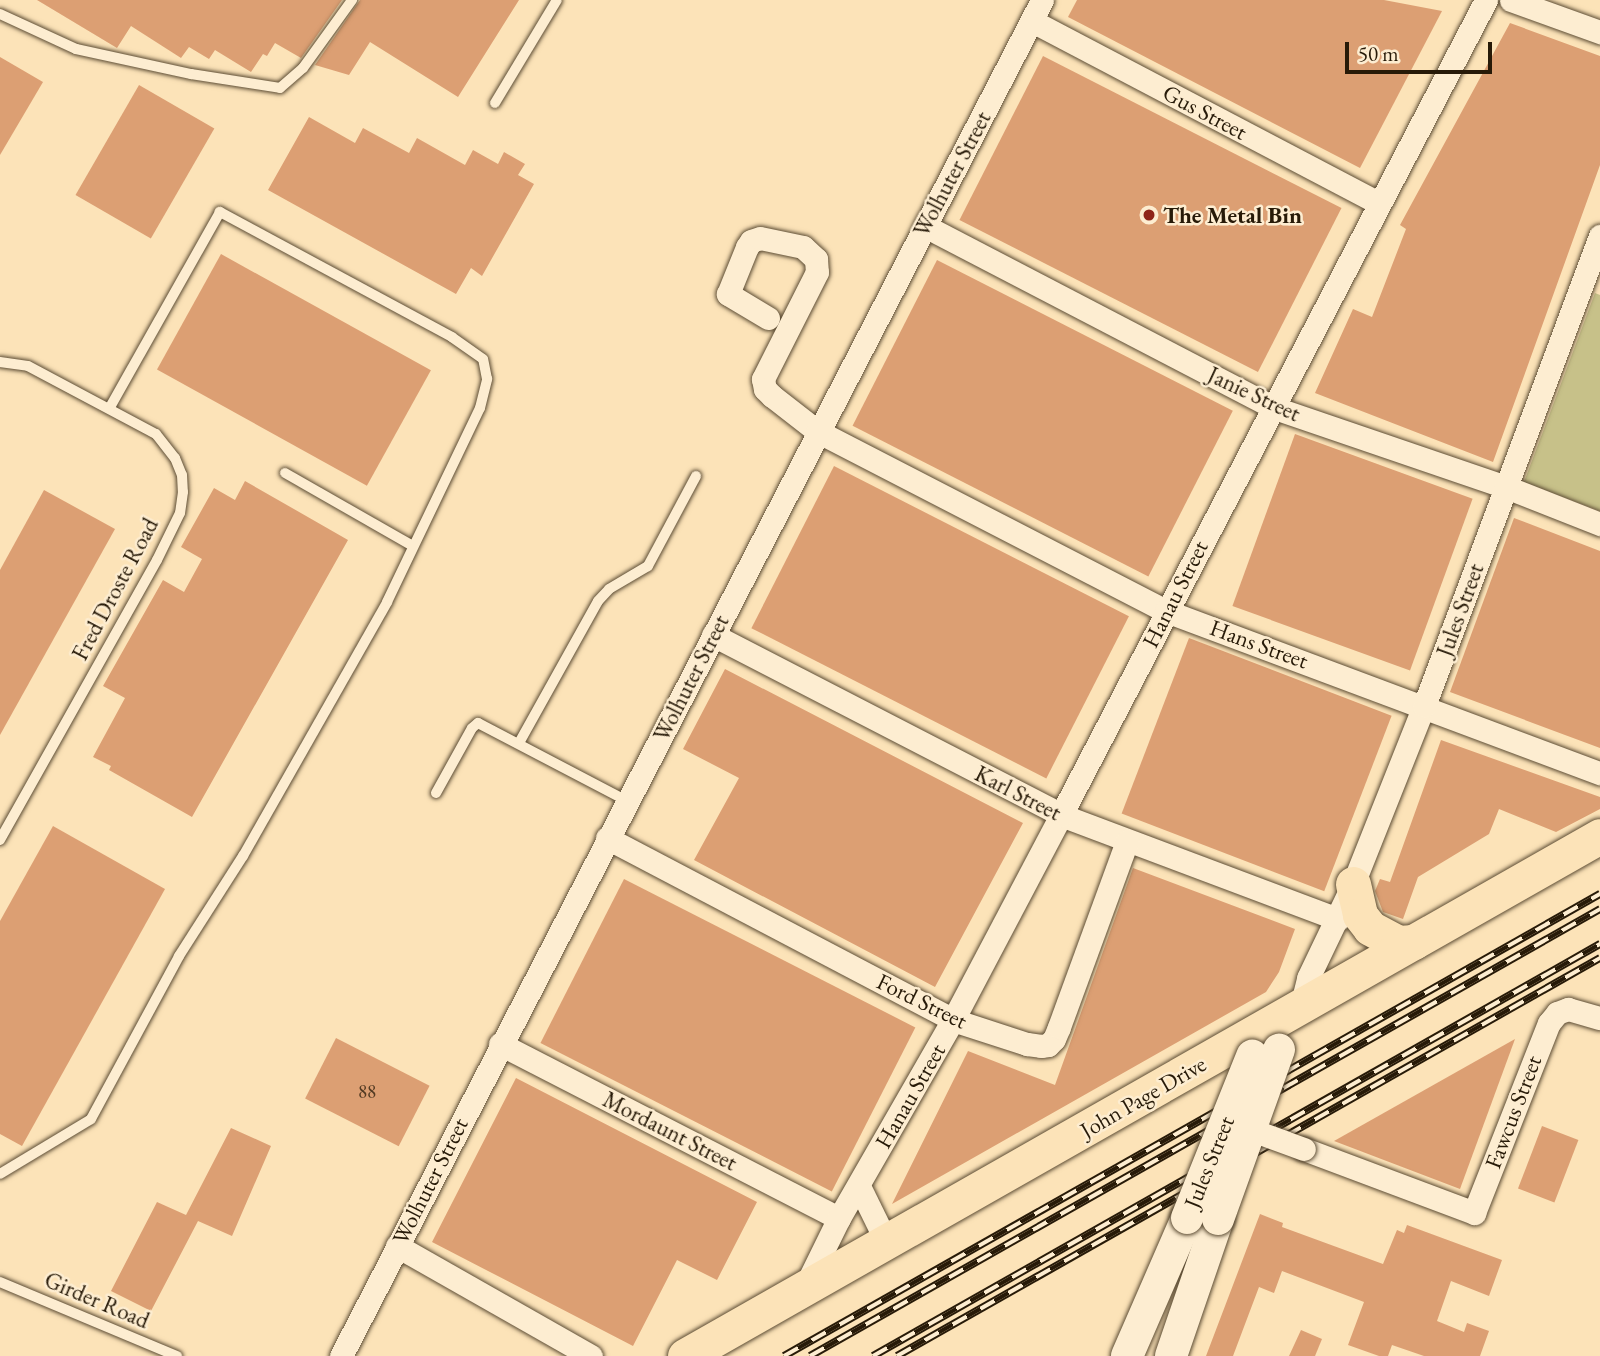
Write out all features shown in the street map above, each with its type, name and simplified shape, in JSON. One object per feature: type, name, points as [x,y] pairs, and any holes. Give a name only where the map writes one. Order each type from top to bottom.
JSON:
[{"type":"main road","name":"John Page Drive","points":[[685,1356],[886,1241],[1282,1023],[1414,942],[1600,836]]},
{"type":"main road","points":[[1353,884],[1360,915],[1370,928],[1398,943],[1414,942]]},
{"type":"main road","name":"Jules Street","points":[[1172,1353],[1203,1219],[1237,1125],[1282,1023]]},
{"type":"main road","name":"Jules Street","points":[[1131,1346],[1203,1219]]},
{"type":"main road","points":[[1131,1346],[1172,1353]]},
{"type":"street","name":"Wolhuter Street","points":[[341,1356],[1042,0]]},
{"type":"street","name":"Hanau Street","points":[[805,1287],[839,1218],[953,1020],[1061,816],[1486,0]]},
{"type":"street","points":[[1511,0],[1600,32]]},
{"type":"street","name":"Gus Street","points":[[1032,21],[1379,203]]},
{"type":"street","name":"Janie Street","points":[[925,226],[1272,407],[1506,487],[1600,524]]},
{"type":"street","name":"Jules Street","points":[[1282,1023],[1338,919],[1353,884],[1424,706],[1506,487],[1593,277],[1600,236]]},
{"type":"street","name":"Hans Street","points":[[768,318],[731,298],[728,290],[747,247],[753,240],[760,238],[803,247],[816,260],[817,272],[763,379],[765,389],[772,396],[817,431],[1166,611],[1600,773]]},
{"type":"street","name":"Karl Street","points":[[713,635],[1061,816],[1338,919]]},
{"type":"street","name":"Ford Street","points":[[607,838],[953,1020],[1027,1044],[1048,1045],[1054,1040],[1127,841]]},
{"type":"street","name":"Fawcus Street","points":[[1237,1125],[1474,1213],[1538,1045],[1557,1013],[1578,1009],[1600,1018]]},
{"type":"street","name":"Mordaunt Street","points":[[500,1044],[839,1218]]},
{"type":"street","points":[[859,1186],[886,1241]]},
{"type":"street","points":[[397,1246],[592,1356]]},
{"type":"lane","points":[[0,14],[75,49],[191,74],[281,88],[303,68],[352,0]]},
{"type":"lane","points":[[495,103],[557,0]]},
{"type":"lane","points":[[0,1174],[92,1119],[179,956],[243,856],[387,602],[480,408],[487,379],[483,359],[452,337],[220,212],[110,407]]},
{"type":"lane","name":"Fred Droste Road","points":[[0,362],[28,366],[110,407],[156,434],[167,445],[181,475],[180,513],[157,560],[0,839]]},
{"type":"lane","points":[[285,473],[413,546]]},
{"type":"lane","points":[[519,743],[597,601],[608,589],[648,566],[696,475]]},
{"type":"lane","points":[[436,793],[471,728],[478,723],[627,801]]},
{"type":"lane","name":"Girder Road","points":[[0,1282],[177,1356]]},
{"type":"shaded area","points":[[1595,293],[1600,295],[1600,511],[1524,482]]},
{"type":"building","points":[[37,0],[342,0],[301,58],[275,43],[267,56],[263,54],[251,72],[215,50],[209,59],[189,47],[181,58],[131,26],[117,48]]},
{"type":"building","points":[[360,0],[519,0],[458,97],[370,42],[349,75],[315,65]]},
{"type":"building","points":[[1077,0],[1384,0],[1442,11],[1360,168],[1068,17]]},
{"type":"building","points":[[1510,23],[1600,56],[1600,165],[1493,462],[1315,393],[1353,309],[1372,317],[1406,229],[1400,225]]},
{"type":"building","name":"The Metal Bin","points":[[1043,56],[1341,208],[1258,372],[959,220]]},
{"type":"building","points":[[0,57],[43,82],[0,155]]},
{"type":"building","points":[[139,85],[214,128],[151,238],[76,195]]},
{"type":"building","points":[[309,117],[355,143],[363,128],[409,153],[417,138],[465,165],[473,150],[498,164],[504,152],[525,164],[518,175],[534,184],[482,276],[471,268],[456,294],[268,190]]},
{"type":"building","points":[[221,254],[431,370],[367,486],[157,369]]},
{"type":"building","points":[[937,260],[1233,411],[1148,576],[853,426]]},
{"type":"building","points":[[1295,434],[1473,499],[1410,671],[1232,606]]},
{"type":"building","points":[[834,466],[1129,616],[1046,778],[751,628]]},
{"type":"building","points":[[245,481],[348,540],[192,817],[109,770],[111,766],[93,757],[125,698],[103,686],[163,580],[184,592],[202,559],[181,547],[214,488],[235,500]]},
{"type":"building","points":[[44,490],[115,529],[0,735],[0,570]]},
{"type":"building","points":[[1514,518],[1600,551],[1600,748],[1450,692]]},
{"type":"building","points":[[1189,638],[1392,716],[1324,891],[1122,814]]},
{"type":"building","points":[[725,669],[1023,823],[935,987],[694,860],[739,778],[683,749]]},
{"type":"building","points":[[1441,740],[1600,797],[1600,809],[1556,832],[1499,809],[1489,834],[1418,877],[1403,919],[1383,912],[1375,891],[1380,879],[1390,882]]},
{"type":"building","points":[[53,826],[165,889],[22,1146],[0,1134],[0,921]]},
{"type":"building","points":[[1133,868],[1295,929],[1279,972],[1266,992],[892,1204],[968,1051],[1055,1085]]},
{"type":"building","points":[[624,879],[915,1027],[832,1191],[540,1043]]},
{"type":"building","points":[[336,1038],[430,1086],[399,1146],[305,1099]]},
{"type":"building","points":[[1515,1039],[1460,1189],[1334,1141]]},
{"type":"building","points":[[516,1078],[757,1202],[717,1280],[677,1260],[633,1346],[432,1242]]},
{"type":"building","points":[[1542,1126],[1578,1140],[1554,1203],[1518,1189]]},
{"type":"building","points":[[231,1128],[271,1146],[232,1236],[198,1221],[151,1311],[111,1291],[157,1202],[186,1215]]},
{"type":"building","points":[[1260,1214],[1283,1223],[1282,1227],[1383,1264],[1397,1230],[1404,1233],[1407,1225],[1502,1260],[1489,1296],[1451,1281],[1437,1321],[1464,1332],[1467,1323],[1489,1331],[1480,1356],[1424,1356],[1392,1345],[1388,1356],[1379,1356],[1348,1345],[1364,1302],[1282,1271],[1274,1293],[1259,1287],[1233,1356],[1206,1356]]},
{"type":"building","points":[[1301,1330],[1322,1339],[1315,1356],[1289,1356]]},
{"type":"railway","points":[[784,1356],[1600,894]]},
{"type":"railway","points":[[810,1356],[1600,909]]},
{"type":"railway","points":[[873,1356],[1600,944]]},
{"type":"railway","points":[[897,1356],[1600,958]]},
{"type":"place","name":"The Metal Bin","points":[[1149,215]]}]
